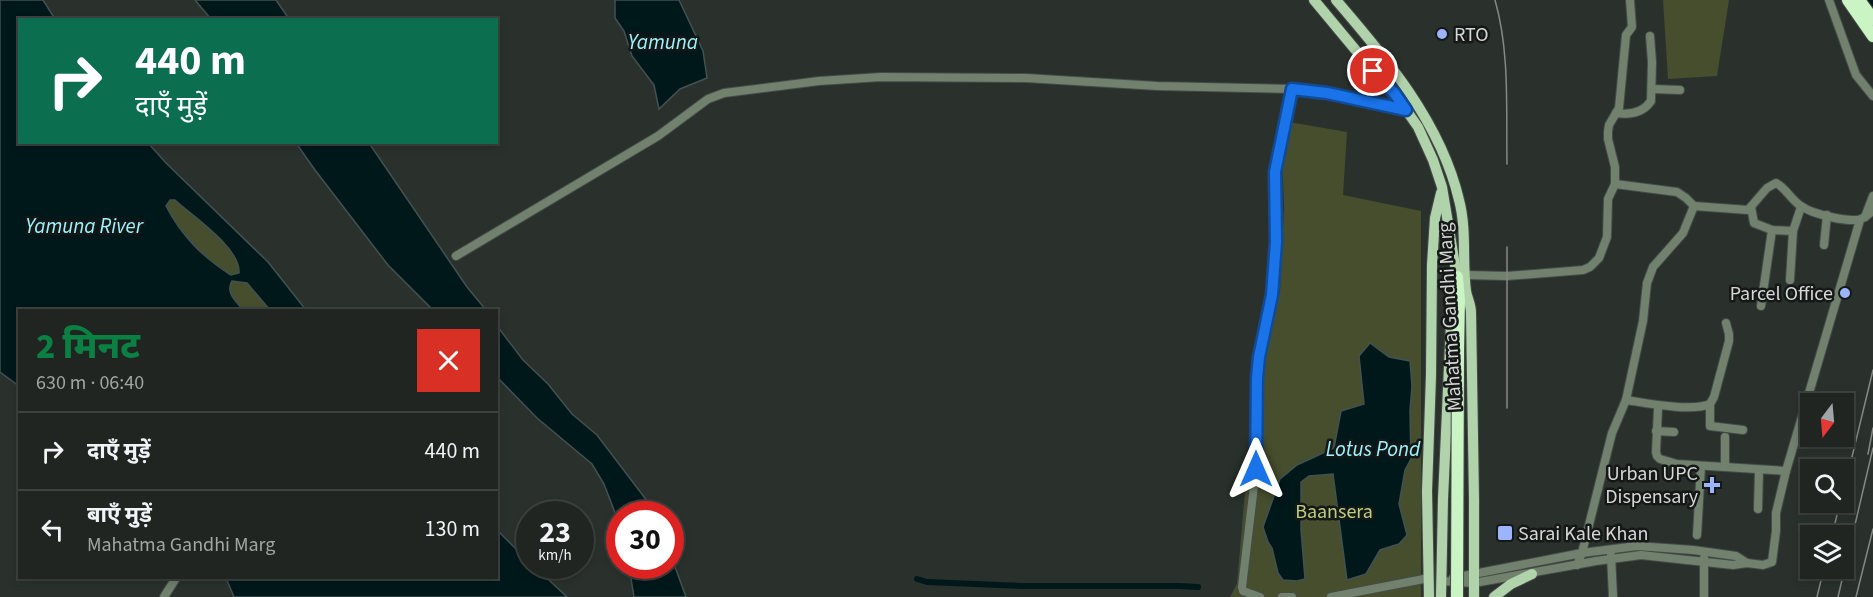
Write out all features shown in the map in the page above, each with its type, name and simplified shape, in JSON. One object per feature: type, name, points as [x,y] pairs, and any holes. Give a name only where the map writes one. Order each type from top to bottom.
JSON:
[{"type":"highway","points":[[1848,0],[1873,36]]},
{"type":"highway","points":[[1859,0],[1873,20]]},
{"type":"highway","points":[[1461,276],[1459,301],[1462,350],[1466,597]]},
{"type":"highway","points":[[1457,597],[1462,350],[1466,294]]},
{"type":"main road","name":"Mahatma Gandhi Marg","points":[[1314,0],[1395,94],[1418,127],[1443,186],[1471,313],[1474,597]]},
{"type":"main road","name":"Mahatma Gandhi Marg","points":[[1336,0],[1404,85],[1426,119],[1444,155],[1459,199],[1463,219],[1461,276],[1452,301],[1441,597]]},
{"type":"main road","points":[[1430,597],[1427,491],[1432,265],[1435,218],[1443,186]]},
{"type":"main road","points":[[1443,499],[1474,499]]},
{"type":"main road","points":[[1494,597],[1511,584],[1532,574]]},
{"type":"street","points":[[1461,276],[1507,276],[1583,270],[1599,258],[1607,237],[1608,199],[1615,184],[1615,167],[1608,132],[1609,125],[1619,108],[1626,35],[1632,27],[1629,0]]},
{"type":"street","points":[[1829,0],[1856,75],[1873,96]]},
{"type":"street","points":[[1616,113],[1626,115],[1637,112],[1651,101],[1650,36]]},
{"type":"street","points":[[456,256],[658,136],[708,99],[724,93],[819,81],[881,77],[1026,78],[1157,86],[1292,89],[1346,97],[1406,110]]},
{"type":"street","points":[[1260,597],[1243,591],[1242,587],[1256,469],[1258,367],[1272,295],[1276,242],[1275,172],[1292,89]]},
{"type":"street","points":[[1652,89],[1680,90]]},
{"type":"street","points":[[1615,184],[1677,192],[1694,206],[1743,211],[1751,207],[1767,188],[1776,183],[1801,207],[1811,212],[1862,218],[1868,216],[1873,210]]},
{"type":"street","points":[[1441,581],[1532,574],[1611,559],[1652,554],[1737,565],[1747,563],[1763,565],[1772,562],[1776,513],[1786,471],[1862,218],[1873,196]]},
{"type":"street","points":[[1577,565],[1612,433],[1626,400],[1643,321],[1647,283],[1653,267],[1683,233],[1694,206]]},
{"type":"street","points":[[1751,207],[1754,223],[1772,230],[1793,231]]},
{"type":"street","points":[[1790,280],[1793,231],[1801,207]]},
{"type":"street","points":[[1824,245],[1827,215]]},
{"type":"street","points":[[1761,306],[1772,230]]},
{"type":"street","points":[[1726,322],[1729,340],[1714,398],[1710,404],[1710,426],[1743,430]]},
{"type":"street","points":[[1626,400],[1698,407],[1710,404]]},
{"type":"street","points":[[1658,409],[1657,456],[1666,462],[1786,471]]},
{"type":"street","points":[[1656,431],[1674,432]]},
{"type":"street","points":[[1725,437],[1725,467]]},
{"type":"street","points":[[1697,535],[1701,466]]},
{"type":"street","points":[[1758,509],[1759,470]]},
{"type":"street","points":[[1474,578],[1582,553],[1650,546],[1736,556],[1747,563]]},
{"type":"street","points":[[1612,549],[1613,597]]},
{"type":"street","points":[[1703,552],[1704,597]]},
{"type":"street","points":[[1331,597],[1429,578]]},
{"type":"street","points":[[164,597],[176,579]]},
{"type":"street","points":[[1282,597],[1292,597]]},
{"type":"green space","points":[[1663,0],[1729,0],[1717,76],[1668,79]]},
{"type":"green space","name":"Baansera","points":[[1289,122],[1347,132],[1343,195],[1421,211],[1421,597],[1230,597],[1237,584],[1247,469],[1263,456],[1263,363],[1280,291],[1284,207],[1282,153]]},
{"type":"green space","points":[[170,200],[175,200],[224,243],[238,263],[239,273],[231,275],[186,237],[166,206]]},
{"type":"green space","points":[[239,280],[247,283],[269,309],[242,309],[232,297],[230,285],[232,281]]},
{"type":"water","name":"Yamuna River","points":[[0,0],[43,0],[54,18],[18,18],[18,144],[149,144],[268,262],[305,309],[269,309],[247,283],[232,281],[231,293],[242,309],[18,309],[18,385],[0,372]],"holes":[[[170,200],[175,200],[232,253],[238,263],[239,273],[231,275],[202,253],[186,237],[166,206]]]},
{"type":"water","points":[[195,0],[276,0],[288,18],[210,18]]},
{"type":"water","name":"Yamuna","points":[[615,0],[679,0],[703,51],[707,78],[680,89],[659,109],[654,85],[632,56],[624,31],[615,18]]},
{"type":"water","points":[[297,144],[370,144],[467,287],[485,309],[432,309],[388,265]]},
{"type":"water","points":[[498,327],[523,360],[548,384],[572,414],[597,435],[647,501],[611,501],[592,464],[537,418],[498,378]]},
{"type":"water","name":"Lotus Pond","points":[[1370,343],[1389,357],[1410,361],[1411,459],[1405,470],[1399,504],[1407,535],[1399,544],[1380,550],[1366,574],[1347,580],[1333,474],[1309,476],[1301,482],[1301,530],[1305,579],[1283,580],[1278,573],[1272,548],[1263,527],[1280,479],[1297,465],[1334,448],[1341,411],[1364,404],[1359,356]]},
{"type":"water","points":[[498,531],[516,549],[516,579],[548,579],[567,597],[234,597],[226,579],[498,579]]},
{"type":"water","points":[[631,579],[679,579],[686,597],[634,597]]},
{"type":"waterway","points":[[917,579],[927,582],[1024,586],[1198,587]]},
{"type":"railway","points":[[1495,0],[1505,61],[1507,164]]},
{"type":"railway","points":[[1507,247],[1507,408]]},
{"type":"railway","points":[[1851,459],[1873,370]]},
{"type":"railway","points":[[1868,454],[1873,428]]},
{"type":"railway","points":[[1838,597],[1873,448]]},
{"type":"railway","points":[[1835,525],[1837,513]]},
{"type":"railway","points":[[1856,597],[1873,529]]},
{"type":"railway","points":[[1817,597],[1821,579]]},
{"type":"place","name":"RTO","points":[[1442,34]]},
{"type":"place","name":"Parcel Office","points":[[1845,293]]},
{"type":"place","name":"Urban UPC Dispensary","points":[[1712,485]]},
{"type":"place","name":"Sarai Kale Khan","points":[[1505,533]]},
{"type":"route","points":[[1256,469],[1257,378],[1272,295],[1276,242],[1275,172],[1292,89],[1327,93],[1406,110],[1395,94],[1373,71]]}]
